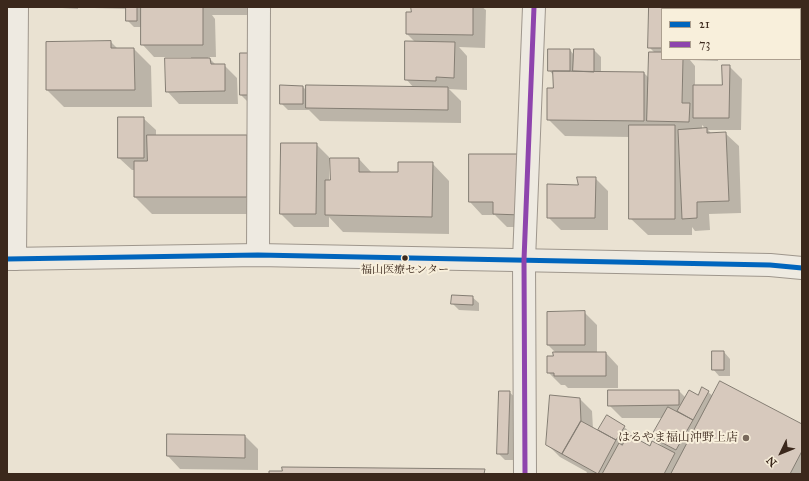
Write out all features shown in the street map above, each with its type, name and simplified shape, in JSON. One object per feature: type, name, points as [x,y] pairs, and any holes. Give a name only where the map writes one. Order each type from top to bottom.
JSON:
[{"type":"street","points":[[17,7],[11,259],[258,255],[770,265],[802,268]]},
{"type":"street","points":[[258,255],[259,7]]},
{"type":"street","points":[[525,474],[524,260],[534,7]]},
{"type":"building","points":[[126,7],[137,7],[137,21],[126,21]]},
{"type":"building","points":[[141,7],[203,7],[203,45],[141,45]]},
{"type":"building","points":[[411,7],[473,7],[473,35],[406,34],[406,12],[411,12]]},
{"type":"building","points":[[649,7],[707,7],[661,8],[661,48],[648,48]]},
{"type":"building","points":[[111,41],[111,48],[134,48],[135,90],[46,90],[46,42]]},
{"type":"building","points":[[405,41],[455,42],[454,78],[436,77],[436,81],[405,80]]},
{"type":"building","points":[[548,49],[570,49],[570,71],[548,71]]},
{"type":"building","points":[[574,49],[594,49],[594,72],[573,71]]},
{"type":"building","points":[[649,52],[661,52],[661,60],[683,60],[682,103],[690,103],[689,122],[647,121]]},
{"type":"building","points":[[240,53],[250,53],[250,95],[240,95]]},
{"type":"building","points":[[165,58],[210,58],[211,64],[225,64],[225,91],[166,92]]},
{"type":"building","points":[[722,65],[730,65],[729,118],[693,118],[693,85],[722,85]]},
{"type":"building","points":[[553,71],[644,72],[644,121],[547,120],[547,88],[553,88]]},
{"type":"building","points":[[280,85],[303,86],[303,104],[280,104]]},
{"type":"building","points":[[306,85],[448,87],[448,110],[306,108]]},
{"type":"building","points":[[118,117],[144,117],[144,158],[118,158]]},
{"type":"building","points":[[629,125],[675,125],[675,219],[629,219]]},
{"type":"building","points":[[707,128],[707,133],[726,132],[729,201],[697,202],[697,218],[682,219],[678,130]]},
{"type":"building","points":[[147,135],[247,135],[247,197],[134,197],[134,161],[147,161]]},
{"type":"building","points":[[281,143],[317,143],[316,214],[280,214]]},
{"type":"building","points":[[469,154],[522,154],[521,215],[493,214],[493,202],[469,202]]},
{"type":"building","points":[[330,158],[359,158],[359,172],[398,172],[398,162],[433,162],[432,217],[325,215],[325,180],[330,180]]},
{"type":"building","points":[[577,177],[596,177],[595,218],[547,218],[547,184],[578,185]]},
{"type":"building","points":[[452,295],[473,296],[473,305],[451,304]]},
{"type":"building","points":[[585,311],[585,345],[547,345],[547,312]]},
{"type":"building","points":[[712,351],[724,351],[724,370],[712,370]]},
{"type":"building","points":[[553,352],[606,352],[606,376],[554,376],[554,373],[547,373],[547,356],[553,356]]},
{"type":"building","name":"はるやま福山沖野上店","points":[[720,381],[802,424],[802,451],[790,474],[671,474]]},
{"type":"building","points":[[702,387],[709,391],[693,420],[677,411],[689,390],[698,395]]},
{"type":"building","points":[[608,390],[679,390],[679,405],[608,406]]},
{"type":"building","points":[[499,391],[510,391],[508,454],[497,454]]},
{"type":"building","points":[[550,395],[580,398],[581,421],[562,454],[546,445]]},
{"type":"building","points":[[668,407],[693,420],[676,450],[651,437]]},
{"type":"building","points":[[607,415],[625,426],[616,440],[598,430]]},
{"type":"building","points":[[581,421],[616,440],[598,474],[562,454]]},
{"type":"building","points":[[167,434],[245,435],[245,458],[167,456]]},
{"type":"building","points":[[628,434],[650,446],[652,441],[675,453],[664,474],[602,474],[619,443],[622,445]]},
{"type":"building","points":[[282,467],[485,469],[484,474],[269,474],[269,471],[282,471]]},
{"type":"transit line","name":"73","points":[[525,474],[524,260],[534,7]]},
{"type":"transit line","name":"21","points":[[7,259],[258,255],[770,265],[802,268]]},
{"type":"place","name":"福山医療センター","points":[[405,258]]},
{"type":"place","name":"はるやま福山沖野上店","points":[[746,438]]}]
